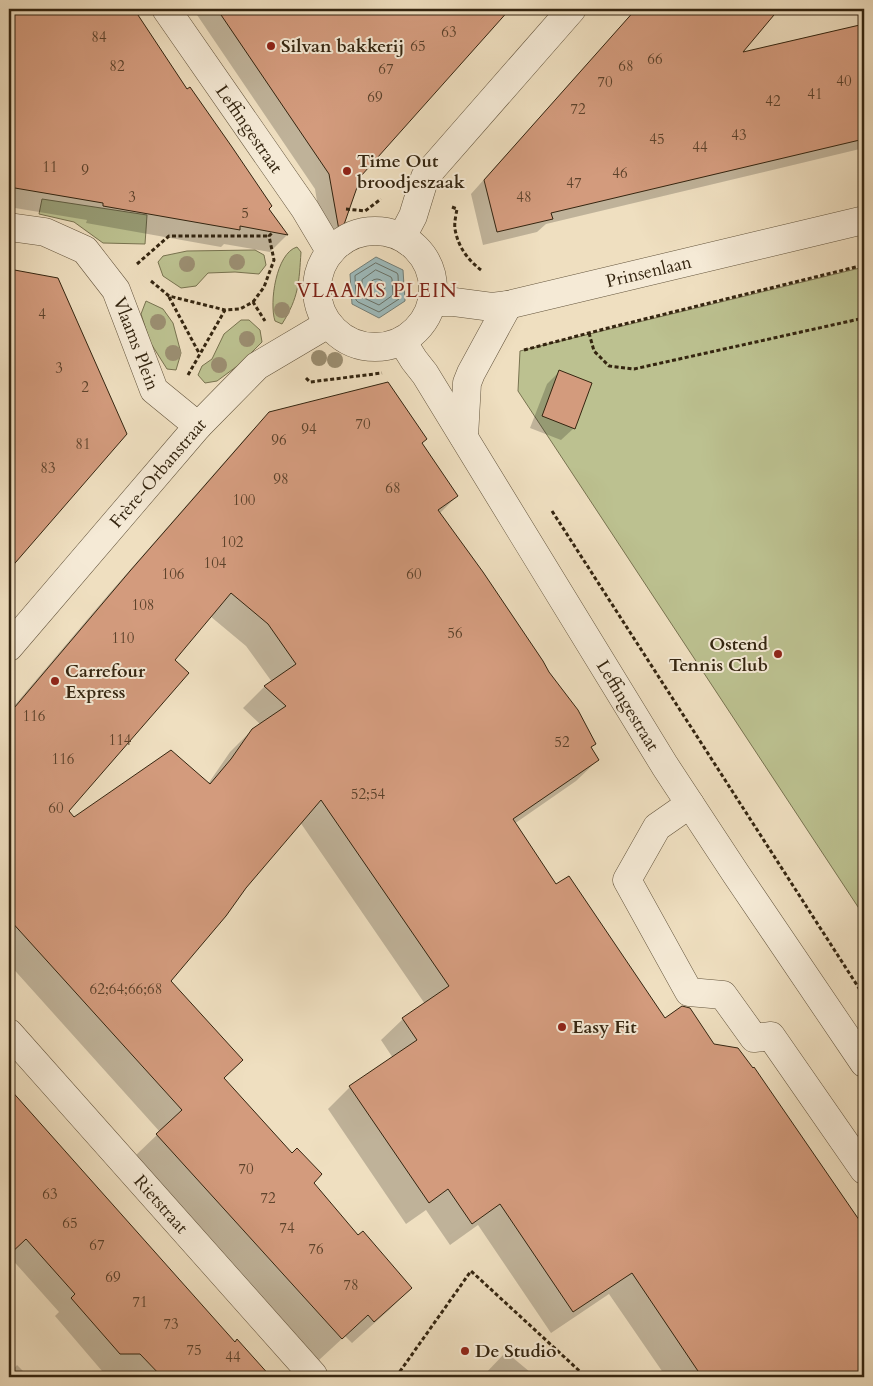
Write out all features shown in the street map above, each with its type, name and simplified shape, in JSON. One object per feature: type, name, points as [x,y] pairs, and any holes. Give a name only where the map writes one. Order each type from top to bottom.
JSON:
[{"type":"street","name":"Leffingestraat","points":[[166,9],[305,209],[330,251]]},
{"type":"street","points":[[402,237],[413,216],[425,177],[572,9]]},
{"type":"street","name":"Prinsenlaan","points":[[432,302],[454,302],[492,307],[508,305],[864,220]]},
{"type":"street","points":[[9,226],[45,232],[85,250]]},
{"type":"street","points":[[382,231],[402,237],[416,247],[425,258],[432,275],[432,302],[420,327],[402,341],[386,346],[365,347],[343,339],[328,324],[320,310],[316,293],[319,272],[330,251],[341,241],[359,232],[382,231]]},
{"type":"street","name":"Vlaams Plein","points":[[85,250],[116,290],[154,390],[198,426]]},
{"type":"street","points":[[464,437],[467,382],[508,305]]},
{"type":"street","name":"Frère-Orbanstraat","points":[[9,647],[198,426],[257,366],[328,324]]},
{"type":"street","name":"Leffingestraat","points":[[402,341],[464,437],[665,766],[864,1062]]},
{"type":"street","points":[[690,804],[658,827],[627,880],[689,992],[723,995],[754,1038],[771,1036],[864,1170]]},
{"type":"street","name":"Rietstraat","points":[[9,1033],[312,1376]]},
{"type":"path","points":[[344,209],[365,211],[379,201],[390,184],[457,209],[455,229],[465,256],[494,278],[504,279],[508,305]]},
{"type":"path","points":[[85,250],[133,267],[169,236],[269,236],[273,232]]},
{"type":"path","points":[[147,279],[169,296],[225,310],[240,309],[253,302],[264,287],[274,260],[269,236]]},
{"type":"path","points":[[520,351],[864,265]]},
{"type":"path","points":[[169,296],[200,353]]},
{"type":"path","points":[[253,302],[266,322]]},
{"type":"path","points":[[172,405],[225,310]]},
{"type":"path","points":[[589,333],[594,351],[609,366],[634,369],[864,318]]},
{"type":"path","points":[[303,375],[310,382],[387,373],[405,387],[425,374]]},
{"type":"path","points":[[549,507],[864,996]]},
{"type":"path","points":[[396,1377],[471,1271],[586,1377]]},
{"type":"green space","points":[[42,199],[147,215],[145,244],[103,243],[74,222],[39,214]]},
{"type":"green space","points":[[297,247],[301,252],[297,289],[292,306],[282,324],[275,321],[273,313],[276,280],[284,259],[290,251]]},
{"type":"green space","points":[[255,250],[264,255],[266,265],[259,274],[235,272],[208,273],[196,286],[181,288],[163,276],[158,262],[163,256],[187,251]]},
{"type":"green space","name":"Ostend Tennis Club","points":[[864,267],[864,916],[518,391],[520,351]]},
{"type":"green space","points":[[146,301],[163,309],[173,323],[181,353],[176,370],[167,369],[150,342],[141,314]]},
{"type":"green space","points":[[241,320],[249,320],[260,330],[262,342],[240,364],[217,381],[205,383],[198,375],[202,366],[212,359],[224,334]]},
{"type":"water","points":[[376,257],[403,270],[405,301],[379,318],[352,304],[350,274]]},
{"type":"building","points":[[9,9],[134,9],[187,89],[190,87],[232,147],[272,206],[269,209],[288,235],[240,226],[240,230],[9,187]]},
{"type":"building","points":[[217,9],[510,9],[361,176],[340,236],[329,174]]},
{"type":"building","points":[[636,9],[779,9],[743,52],[864,24],[864,139],[551,213],[553,219],[497,232],[484,180]]},
{"type":"building","points":[[9,269],[58,278],[127,434],[9,570]]},
{"type":"building","points":[[559,370],[592,383],[575,429],[542,416]]},
{"type":"building","points":[[388,382],[427,439],[422,443],[458,496],[438,510],[483,572],[549,672],[578,710],[596,744],[591,747],[599,760],[513,819],[556,884],[569,876],[665,1018],[682,1006],[690,1008],[714,1044],[738,1048],[754,1067],[864,1227],[864,1377],[702,1377],[632,1273],[573,1312],[500,1204],[472,1224],[448,1189],[429,1203],[349,1086],[417,1040],[402,1018],[449,986],[321,800],[246,888],[226,916],[171,981],[243,1060],[224,1078],[292,1153],[297,1148],[322,1174],[314,1183],[358,1235],[363,1231],[412,1288],[374,1322],[368,1315],[342,1339],[156,1134],[182,1110],[9,919],[9,714],[130,571],[269,412]],"holes":[[[231,593],[268,624],[296,664],[264,686],[286,706],[252,729],[231,759],[210,784],[171,750],[74,817],[69,811],[189,673],[175,660]]]},
{"type":"building","points":[[9,1088],[235,1342],[237,1339],[271,1377],[162,1377],[140,1354],[120,1354],[71,1298],[75,1294],[26,1239],[9,1255]]},
{"type":"place","name":"Silvan bakkerij","points":[[271,46]]},
{"type":"place","name":"Time Out broodjeszaak","points":[[347,171]]},
{"type":"place","name":"Ostend Tennis Club","points":[[778,654]]},
{"type":"place","name":"Carrefour Express","points":[[55,681]]},
{"type":"place","name":"Easy Fit","points":[[562,1027]]},
{"type":"place","name":"De Studio","points":[[465,1351]]},
{"type":"district","name":"VLAAMS PLEIN","points":[[377,290]]}]
